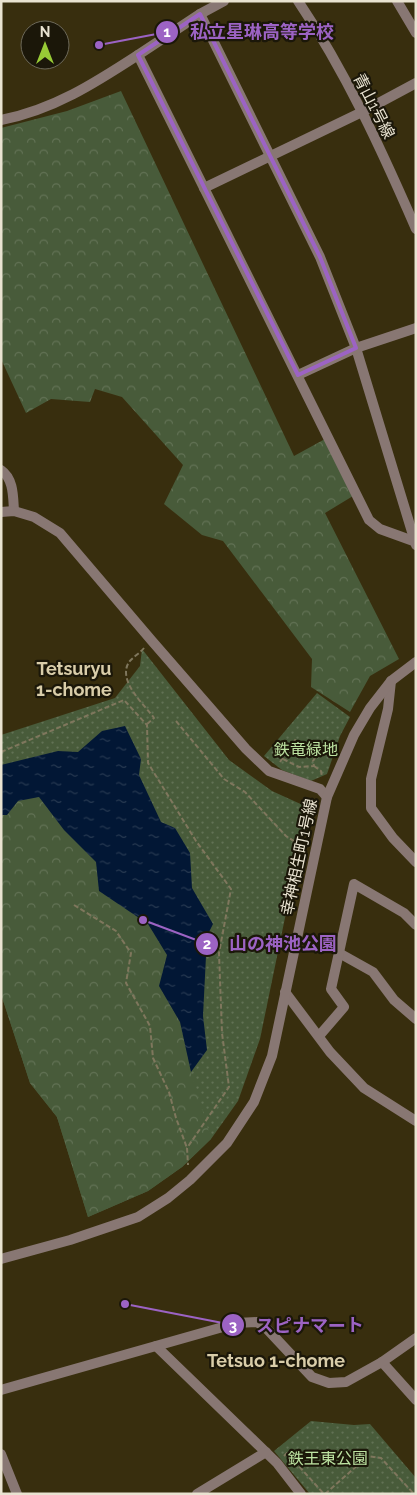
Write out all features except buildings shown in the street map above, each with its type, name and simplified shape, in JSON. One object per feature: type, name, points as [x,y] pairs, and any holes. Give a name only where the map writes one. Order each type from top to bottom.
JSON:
[{"type":"street","points":[[1,120],[44,109],[90,86],[200,14],[224,1]]},
{"type":"street","name":"青山1号線","points":[[298,1],[316,28],[362,112],[416,229]]},
{"type":"street","points":[[397,1],[416,33]]},
{"type":"street","points":[[200,14],[320,257],[356,348],[416,543]]},
{"type":"street","points":[[138,55],[369,520],[380,529],[416,543]]},
{"type":"street","points":[[204,188],[416,84]]},
{"type":"street","points":[[298,375],[356,348],[416,328]]},
{"type":"street","points":[[1,470],[13,488],[14,511]]},
{"type":"street","points":[[1,512],[14,511],[34,517],[60,533],[246,749],[273,773],[320,789],[327,797]]},
{"type":"street","name":"幸神相生町1号線","points":[[1,1259],[70,1240],[138,1217],[168,1198],[190,1180],[227,1143],[254,1102],[272,1056],[327,797],[354,735],[370,708],[390,681],[416,662]]},
{"type":"street","points":[[390,681],[388,709],[370,779],[371,808],[392,838],[416,862]]},
{"type":"street","points":[[319,1036],[344,1006],[331,989],[354,884],[404,913],[416,925]]},
{"type":"street","points":[[339,953],[373,972],[394,1000],[416,1019]]},
{"type":"street","points":[[285,992],[330,1052],[364,1088],[416,1121]]},
{"type":"street","points":[[1,1390],[237,1323],[257,1322],[267,1329],[312,1376],[329,1383],[346,1382],[382,1362],[416,1338]]},
{"type":"street","points":[[156,1346],[266,1452],[301,1494]]},
{"type":"street","points":[[382,1362],[416,1400]]},
{"type":"street","points":[[197,1494],[266,1452]]},
{"type":"street","points":[[1,1454],[17,1494]]},
{"type":"path","points":[[147,724],[154,718],[131,688],[126,674],[129,662],[152,641]]},
{"type":"path","points":[[1,752],[124,700],[147,724],[148,763],[196,841],[231,889],[219,953],[222,1033],[229,1086],[187,1148]]},
{"type":"path","points":[[176,721],[224,779],[245,792],[286,836],[300,845],[317,845]]},
{"type":"path","points":[[273,773],[296,739]]},
{"type":"path","points":[[282,758],[299,767],[314,766],[313,760],[321,749]]},
{"type":"path","points":[[74,905],[116,931],[131,953],[126,984],[150,1026],[154,1058],[170,1092],[176,1118],[187,1148],[190,1180]]},
{"type":"path","points":[[276,1463],[287,1453],[325,1494],[368,1456],[381,1458],[414,1494]]},
{"type":"highlighted area","points":[[200,14],[320,257],[356,348],[298,375],[138,55]]},
{"type":"green space","points":[[121,91],[294,456],[325,439],[353,496],[325,513],[399,659],[370,676],[350,712],[311,687],[312,659],[223,541],[202,535],[164,504],[183,465],[122,397],[95,389],[90,402],[51,399],[26,413],[1,359],[1,128],[67,111]]},
{"type":"green space","points":[[142,649],[229,760],[272,791],[305,806],[300,845],[260,1039],[238,1101],[211,1139],[182,1167],[148,1191],[88,1217],[57,1117],[30,1083],[1,994],[1,735],[115,698],[140,666]]},
{"type":"green space","name":"鉄竜緑地","points":[[317,693],[350,717],[340,736],[327,774],[311,781],[282,770],[264,756]]},
{"type":"green space","points":[[39,797],[64,830],[96,862],[99,891],[148,924],[167,955],[159,986],[180,1022],[191,1072],[211,1139],[182,1167],[148,1191],[88,1217],[57,1117],[30,1083],[1,994],[1,815],[7,815],[18,801]]},
{"type":"green space","name":"鉄王東公園","points":[[311,1421],[354,1425],[370,1424],[416,1478],[416,1494],[310,1494],[274,1451]]},
{"type":"water","points":[[125,726],[141,759],[139,775],[161,822],[175,828],[190,853],[192,888],[213,924],[207,936],[203,1016],[207,1050],[191,1072],[180,1022],[159,986],[167,955],[148,924],[99,891],[96,862],[64,830],[39,797],[18,801],[7,815],[1,815],[1,765],[58,751],[78,752],[102,731]]},
{"type":"place","name":"私立星琳高等学校","points":[[99,45]]},
{"type":"place","name":"山の神池公園","points":[[143,920]]},
{"type":"place","name":"スピナマート","points":[[125,1304]]},
{"type":"district","name":"Tetsuryu 1-chome","points":[[74,678]]},
{"type":"district","name":"Tetsuo 1-chome","points":[[276,1360]]}]
